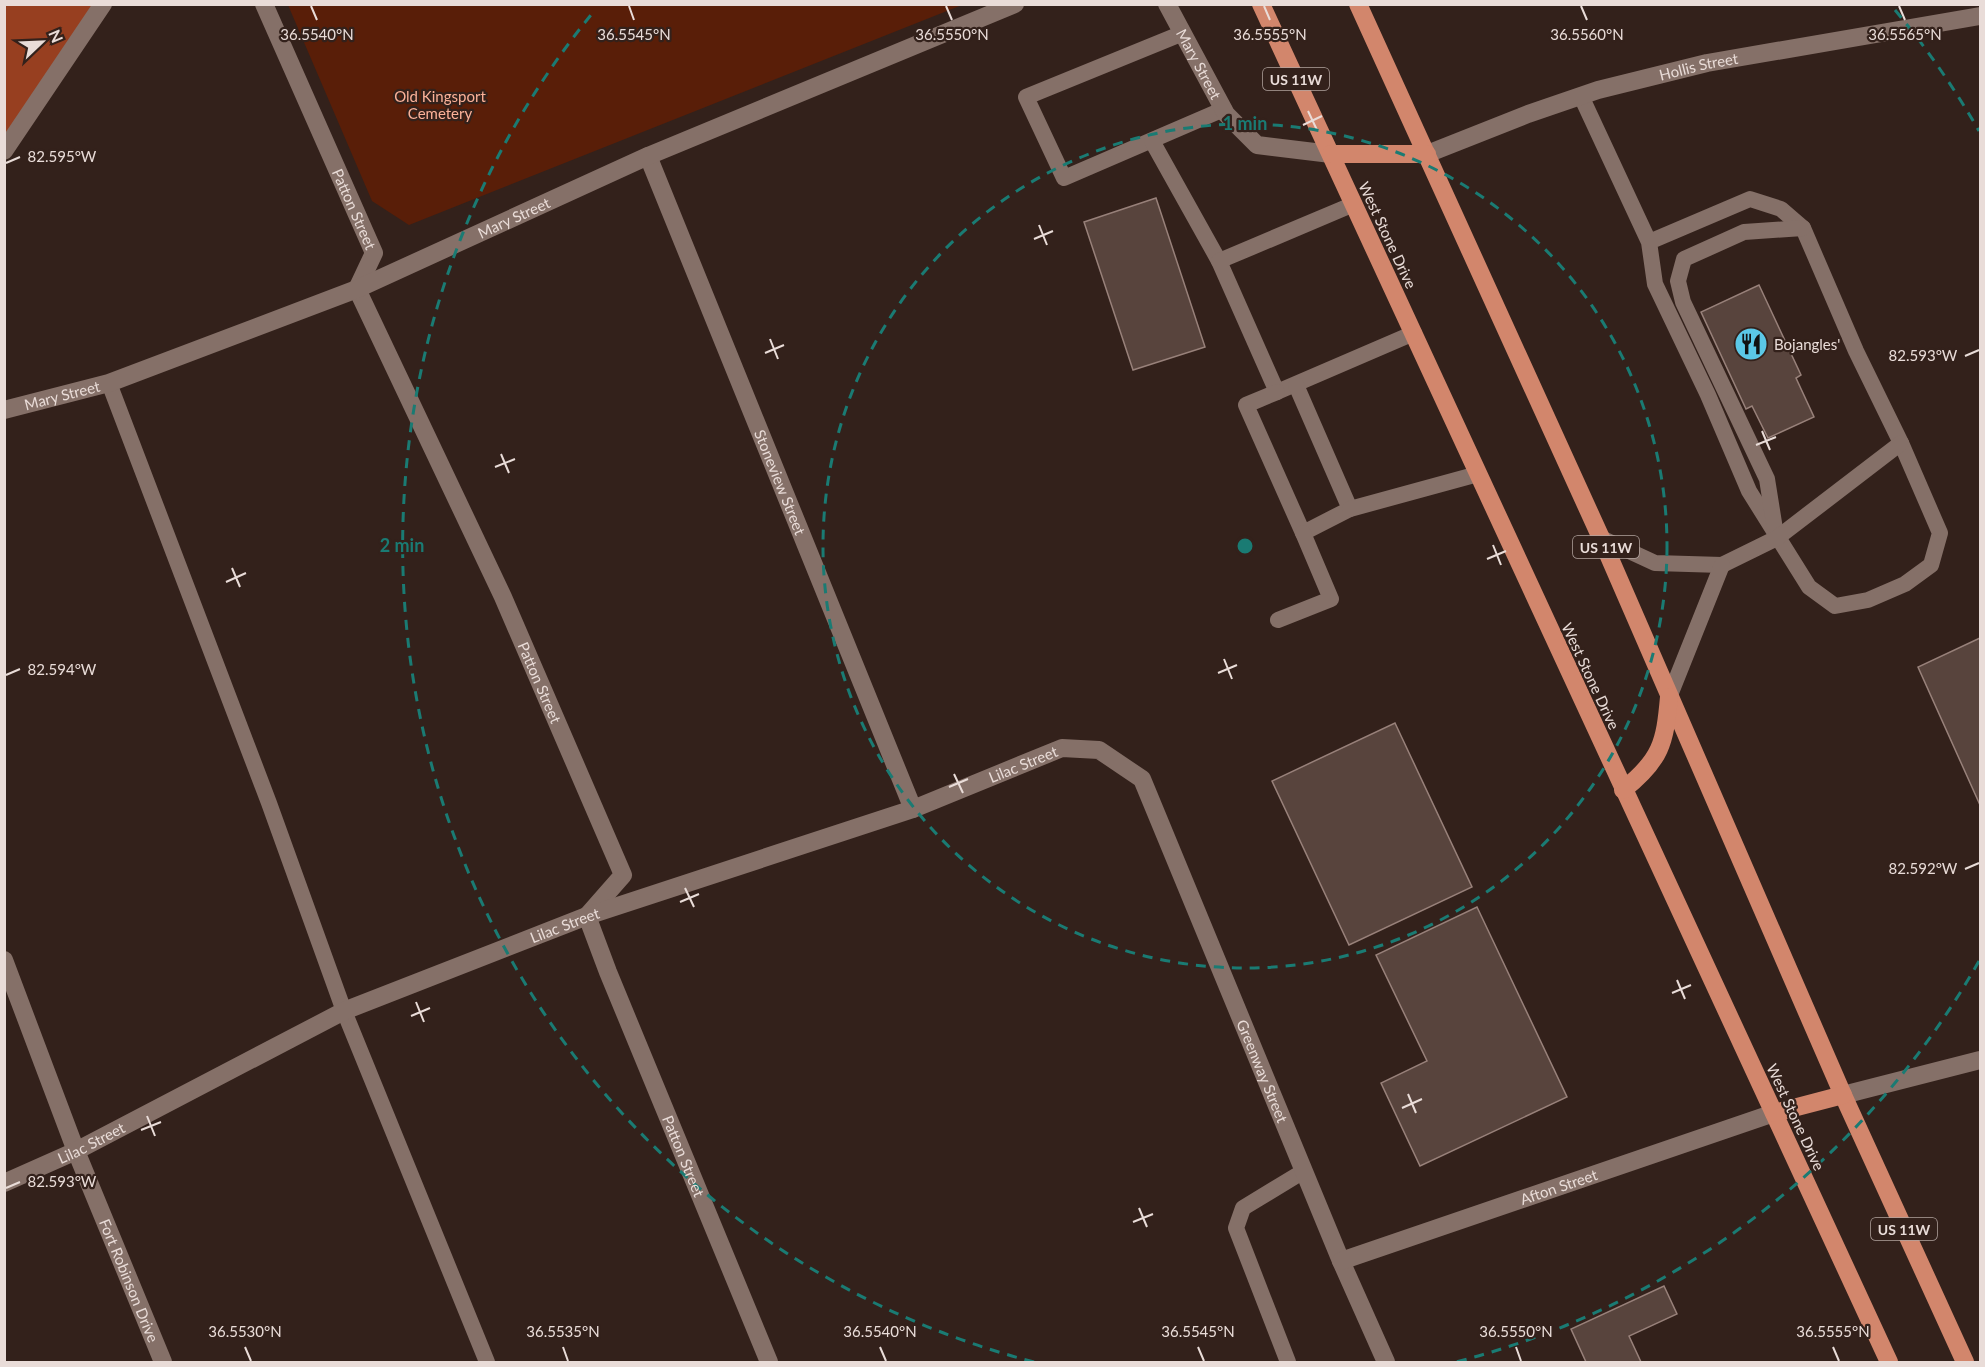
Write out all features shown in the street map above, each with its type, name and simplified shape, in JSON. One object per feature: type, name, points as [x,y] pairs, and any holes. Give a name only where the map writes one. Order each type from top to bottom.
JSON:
[{"type":"highway","name":"West Stone Drive","points":[[1262,4],[1889,1362]]},
{"type":"highway","name":"US 11W","points":[[1358,4],[1601,538],[1844,1095],[1965,1362]]},
{"type":"highway","points":[[1331,154],[1427,154]]},
{"type":"highway","points":[[1623,790],[1642,775],[1657,755],[1666,728],[1670,695]]},
{"type":"highway","points":[[1774,1113],[1844,1095]]},
{"type":"street","points":[[4,151],[103,4]]},
{"type":"street","name":"Patton Street","points":[[264,4],[374,253],[357,289],[503,597],[622,875],[587,916],[769,1362]]},
{"type":"street","name":"Mary Street","points":[[4,410],[109,383],[357,289],[648,156],[1015,4]]},
{"type":"street","name":"Mary Street","points":[[1167,4],[1226,114],[1257,145],[1331,154]]},
{"type":"street","name":"Hollis Street","points":[[1427,154],[1528,114],[1581,96],[1707,63],[1980,16]]},
{"type":"street","name":"Stoneview Street","points":[[648,156],[913,809]]},
{"type":"street","name":"Lilac Street","points":[[4,1183],[76,1151],[344,1011],[587,916],[913,809],[1062,748],[1099,750],[1142,779]]},
{"type":"street","name":"Greenway Street","points":[[1142,779],[1341,1261],[1386,1362]]},
{"type":"street","name":"Fort Robinson Drive","points":[[4,960],[76,1151],[164,1362]]},
{"type":"street","points":[[1844,1095],[1980,1060]]},
{"type":"street","name":"Afton Street","points":[[1341,1261],[1774,1113]]},
{"type":"lane","points":[[1183,33],[1026,97],[1064,178],[1224,109]]},
{"type":"lane","points":[[1581,96],[1649,242],[1655,284],[1708,395],[1749,492],[1809,587],[1836,606],[1868,600],[1905,584],[1931,565],[1940,533],[1901,443],[1856,351],[1803,228],[1781,209],[1750,198],[1649,242]]},
{"type":"lane","points":[[1152,141],[1219,261],[1277,392]]},
{"type":"lane","points":[[1219,261],[1354,204]]},
{"type":"lane","points":[[1777,538],[1767,479],[1683,302],[1678,281],[1684,259],[1744,232],[1803,228]]},
{"type":"lane","points":[[1278,620],[1331,598],[1246,405],[1414,333]]},
{"type":"lane","points":[[109,383],[269,803],[344,1011],[487,1362]]},
{"type":"lane","points":[[1296,385],[1350,509]]},
{"type":"lane","points":[[1601,538],[1655,562],[1722,565],[1777,538],[1901,443]]},
{"type":"lane","points":[[1304,533],[1350,509],[1478,474]]},
{"type":"lane","points":[[1670,695],[1722,565]]},
{"type":"lane","points":[[1288,1362],[1236,1228],[1243,1208],[1304,1171]]},
{"type":"green space","name":"Old Kingsport Cemetery","points":[[288,5],[962,5],[409,225],[372,201]]},
{"type":"shaded area","points":[[5,5],[103,5],[5,151]]},
{"type":"building","points":[[1156,198],[1205,347],[1133,370],[1084,222]]},
{"type":"building","name":"Bojangles'","points":[[1759,285],[1801,375],[1796,378],[1814,417],[1768,438],[1752,406],[1746,409],[1701,312]]},
{"type":"building","points":[[1980,638],[1980,805],[1918,667]]},
{"type":"building","points":[[1395,723],[1472,887],[1349,945],[1272,781]]},
{"type":"building","points":[[1477,907],[1567,1097],[1420,1166],[1381,1083],[1427,1061],[1376,955]]},
{"type":"building","points":[[1664,1286],[1677,1314],[1629,1336],[1641,1362],[1586,1362],[1571,1329]]},
{"type":"place","name":"Bojangles'","points":[[1751,344]]}]
